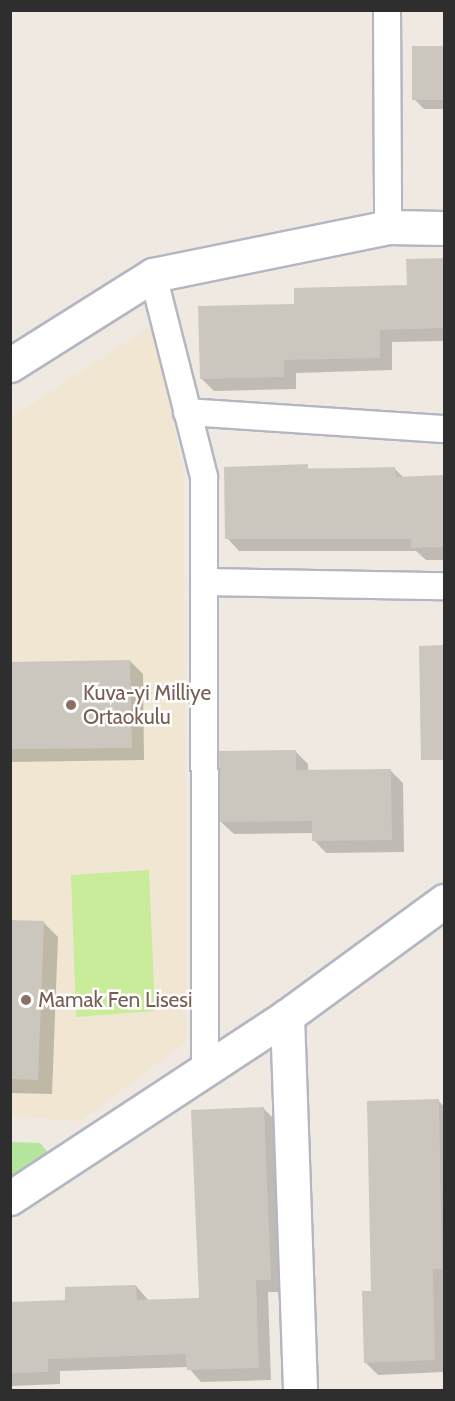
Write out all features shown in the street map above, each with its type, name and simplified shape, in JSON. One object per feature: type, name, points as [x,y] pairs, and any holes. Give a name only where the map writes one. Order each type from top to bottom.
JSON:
[{"type":"street","points":[[387,10],[388,227]]},
{"type":"street","points":[[10,365],[153,275],[388,227],[444,228]]},
{"type":"street","points":[[153,275],[204,477],[206,1070]]},
{"type":"street","points":[[187,412],[444,429]]},
{"type":"street","points":[[204,582],[444,586]]},
{"type":"street","points":[[10,1198],[287,1016],[444,901]]},
{"type":"street","points":[[287,1016],[300,1390]]},
{"type":"shaded area","points":[[156,323],[184,482],[186,1042],[80,1121],[11,1116],[11,418]]},
{"type":"green space","points":[[149,870],[155,1011],[76,1017],[71,875]]},
{"type":"green space","points":[[11,1142],[40,1143],[50,1155],[11,1175]]},
{"type":"building","points":[[412,46],[444,46],[444,100],[412,100]]},
{"type":"building","points":[[444,258],[444,328],[380,330],[380,358],[284,360],[284,377],[200,379],[198,306],[294,304],[294,288],[407,285],[406,259]]},
{"type":"building","points":[[308,464],[308,469],[395,467],[396,477],[444,475],[444,547],[411,548],[411,539],[225,539],[224,467]]},
{"type":"building","points":[[444,645],[444,760],[421,760],[419,646]]},
{"type":"building","name":"Kuva-yi Milliye Ortaokulu","points":[[130,660],[132,748],[10,749],[10,662]]},
{"type":"building","points":[[296,750],[296,770],[391,769],[392,840],[312,841],[312,821],[220,822],[219,751]]},
{"type":"building","name":"Mamak Fen Lisesi","points":[[10,920],[44,921],[38,1080],[10,1079]]},
{"type":"building","points":[[439,1099],[442,1269],[433,1269],[435,1360],[364,1363],[362,1291],[371,1291],[367,1101]]},
{"type":"building","points":[[264,1107],[271,1280],[256,1280],[259,1368],[187,1370],[186,1354],[48,1359],[48,1372],[10,1373],[10,1302],[65,1300],[65,1287],[136,1285],[137,1300],[199,1298],[191,1110]]},
{"type":"place","name":"Kuva-yi Milliye Ortaokulu","points":[[71,705]]},
{"type":"place","name":"Mamak Fen Lisesi","points":[[26,1000]]}]
